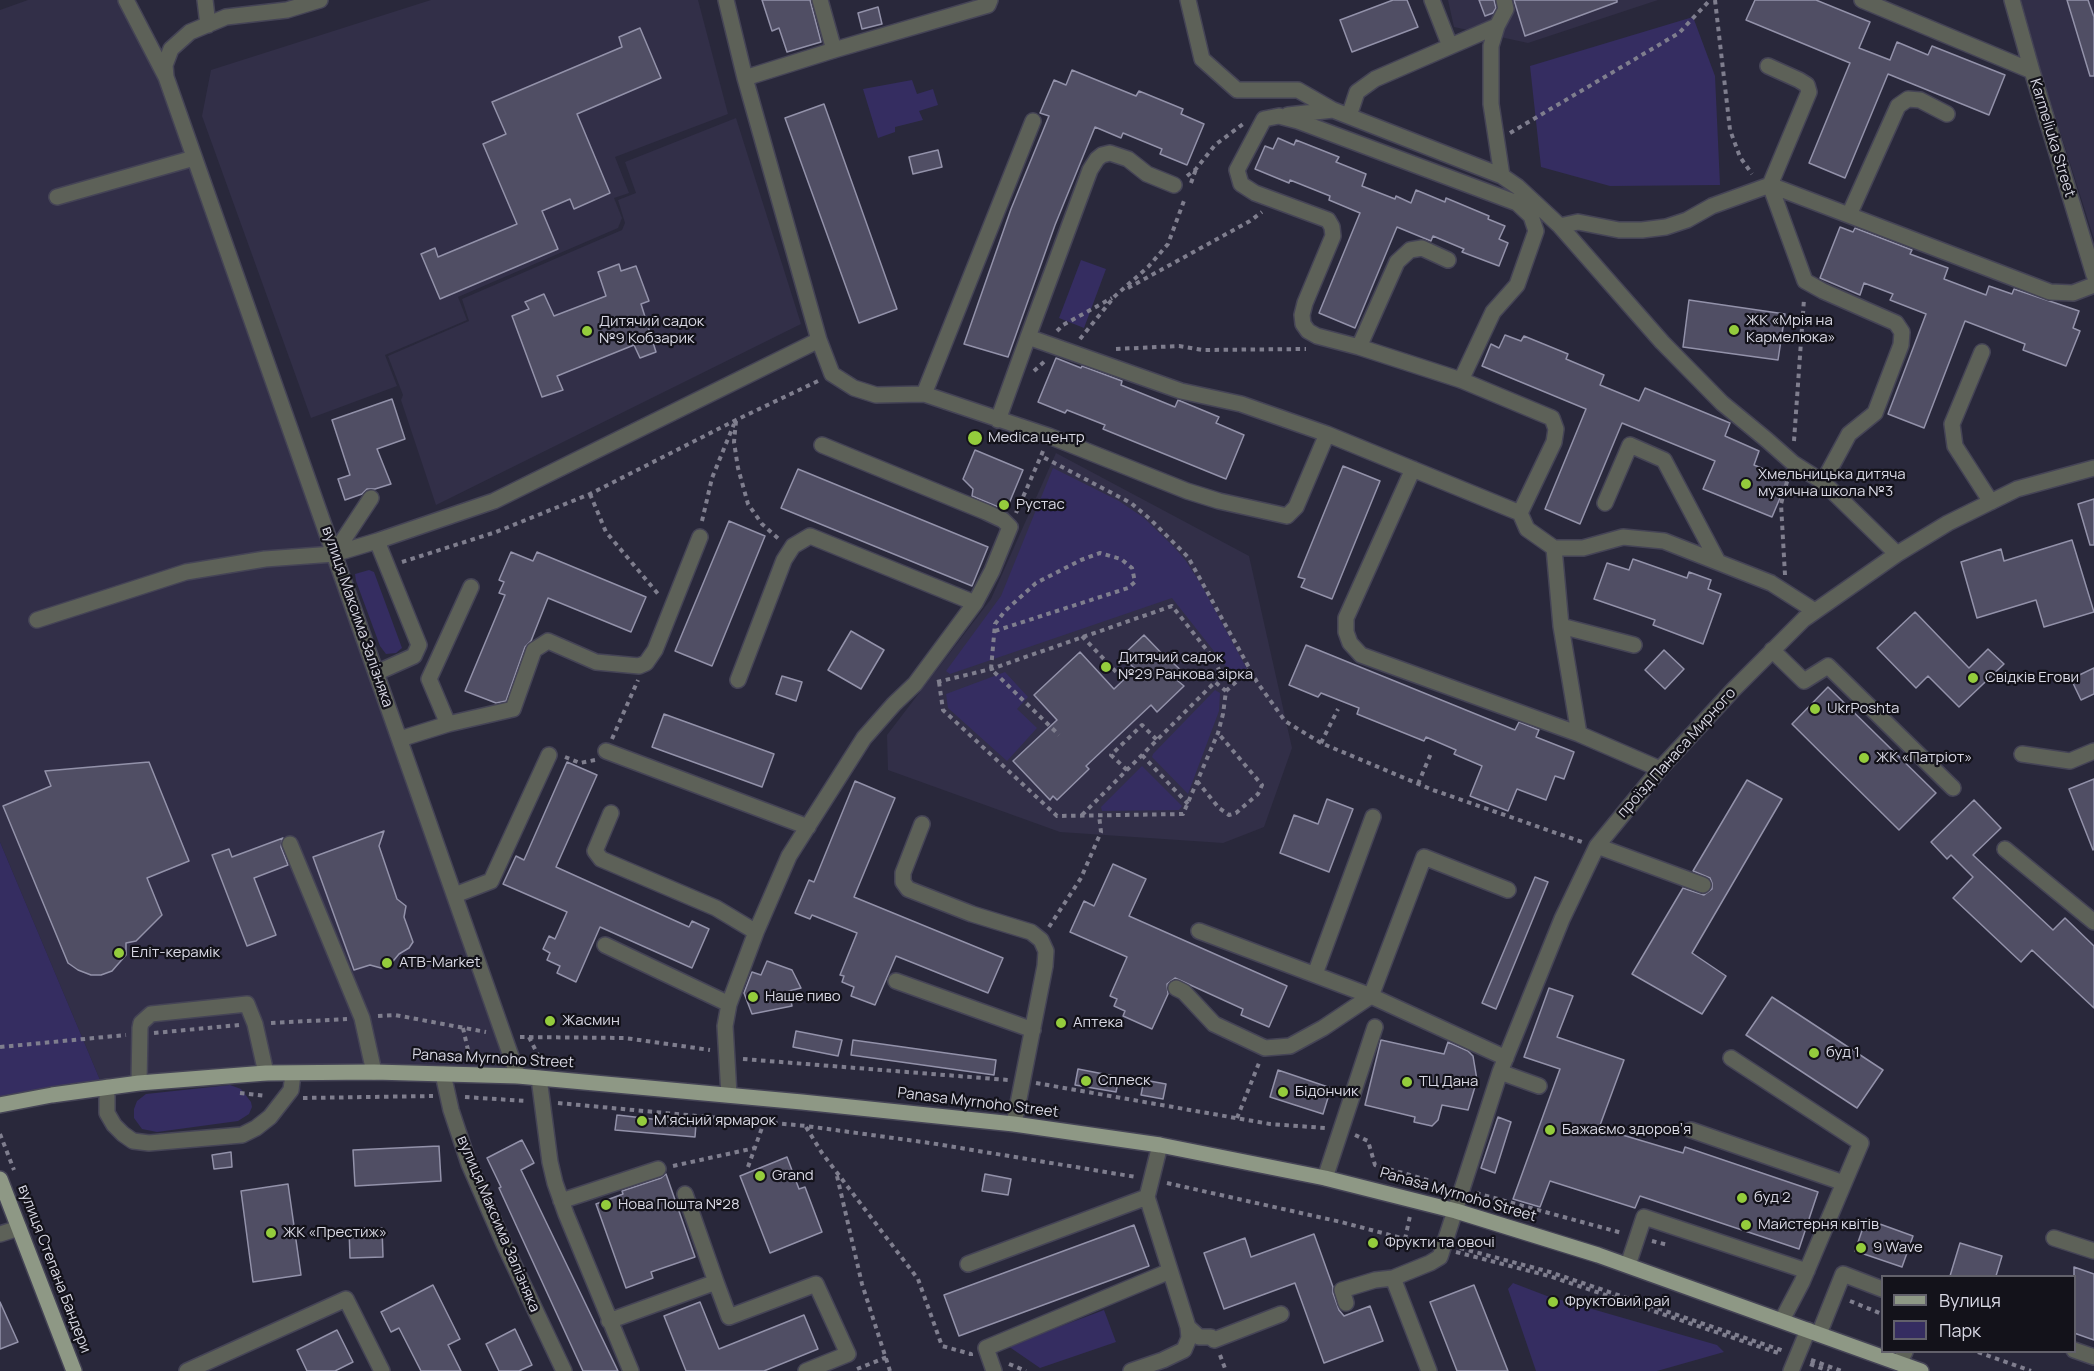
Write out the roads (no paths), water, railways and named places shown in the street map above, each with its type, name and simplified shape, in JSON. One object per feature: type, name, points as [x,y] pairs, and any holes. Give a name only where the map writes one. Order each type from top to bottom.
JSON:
[{"type":"main road","name":"Panasa Myrnoho Street","points":[[0,1105],[139,1083],[266,1073],[374,1072],[518,1076],[1014,1124],[1160,1145],[1325,1178],[1456,1211],[1628,1265],[1814,1332],[1881,1351]]},
{"type":"main road","name":"вулиця Степана Бандери","points":[[0,1179],[74,1371]]},
{"type":"main road","name":"Panasa Myrnoho Street","points":[[1902,1357],[1921,1371]]},
{"type":"street","name":"вулиця Максима Залізняка","points":[[126,0],[166,77],[518,1076]]},
{"type":"street","points":[[205,0],[208,25]]},
{"type":"street","points":[[166,77],[165,65],[171,49],[190,32],[226,17],[287,10],[320,0]]},
{"type":"street","points":[[726,0],[745,78],[819,340],[832,375],[854,388],[876,395],[924,394],[1049,436],[1187,491],[1219,501],[1287,516],[1296,507],[1327,434]]},
{"type":"street","points":[[820,0],[834,50]]},
{"type":"street","points":[[745,78],[988,5],[990,0]]},
{"type":"street","points":[[1188,0],[1202,59],[1237,90],[1298,90],[1333,110],[1502,176],[1518,187],[1560,226],[1662,342],[1722,403],[1793,463],[1823,482],[1897,555]]},
{"type":"street","points":[[1432,0],[1450,46]]},
{"type":"street","points":[[1502,176],[1491,93],[1491,46],[1497,26],[1506,9],[1504,0]]},
{"type":"street","points":[[1862,0],[2032,71]]},
{"type":"street","name":"Karmeliuka Street","points":[[2012,0],[2094,275]]},
{"type":"street","points":[[1349,116],[1357,93],[1375,79],[1497,26]]},
{"type":"street","points":[[1768,66],[1807,85],[1809,92],[1770,185],[1805,281],[1896,323],[1902,332],[1901,345],[1875,413],[1849,434],[1823,482]]},
{"type":"street","points":[[1849,215],[1898,106],[1908,99],[1920,100],[1947,114]]},
{"type":"street","points":[[1333,110],[1272,118],[1237,170],[1241,184],[1256,193],[1328,220],[1332,227],[1333,236],[1302,315],[1303,324],[1308,331],[1317,336],[1461,380],[1552,418],[1556,429],[1554,442],[1520,513]]},
{"type":"street","points":[[1272,118],[1298,121],[1517,203],[1531,216],[1536,231],[1517,285],[1493,312],[1461,380]]},
{"type":"street","points":[[924,394],[1033,121]]},
{"type":"street","points":[[998,420],[1090,170],[1097,159],[1110,153],[1128,159],[1147,174],[1180,189]]},
{"type":"street","points":[[57,197],[195,158]]},
{"type":"street","points":[[1560,226],[1578,222],[1618,230],[1642,231],[1666,227],[1688,220],[1712,206],[1770,185],[2050,292],[2073,293],[2094,285]]},
{"type":"street","points":[[1359,347],[1397,262],[1410,250],[1422,248],[1448,260]]},
{"type":"street","points":[[1030,338],[1181,391],[1240,404],[1327,434],[1520,513],[1527,529],[1554,548],[1583,549],[1623,537],[1664,541],[1717,560],[1771,584],[1815,611]]},
{"type":"street","points":[[37,620],[186,572],[265,559],[334,554],[494,501],[819,340]]},
{"type":"street","points":[[1982,352],[1952,424],[1955,446],[1991,502]]},
{"type":"street","points":[[729,1095],[725,1026],[729,1004],[756,932],[789,856],[864,738],[915,684],[975,603],[992,571],[1010,527],[1003,520],[986,512],[822,445]]},
{"type":"street","points":[[1605,502],[1630,446],[1664,460],[1717,560]]},
{"type":"street","name":"проїзд Панаса Мирного","points":[[1393,1278],[1440,1257],[1503,1065],[1562,919],[1597,846],[1660,769],[1734,689],[1804,619],[1815,611],[1948,523],[2017,489],[2094,468]]},
{"type":"street","points":[[1413,469],[1346,618],[1346,632],[1350,643],[1361,655],[1579,734],[1660,769]]},
{"type":"street","points":[[334,554],[371,498]]},
{"type":"street","points":[[738,680],[784,560],[793,546],[810,536],[975,603]]},
{"type":"street","points":[[400,739],[448,724],[513,709],[534,650],[548,641],[596,662],[639,666],[646,663],[655,650],[700,537]]},
{"type":"street","points":[[376,673],[414,656],[418,645],[377,541]]},
{"type":"street","points":[[1554,548],[1561,626],[1579,734]]},
{"type":"street","points":[[448,724],[429,679],[471,588]]},
{"type":"street","points":[[1561,626],[1634,645]]},
{"type":"street","points":[[1772,651],[1804,681],[1828,666],[1953,788]]},
{"type":"street","points":[[606,751],[807,826]]},
{"type":"street","points":[[2022,754],[2070,761],[2094,751]]},
{"type":"street","points":[[455,895],[491,881],[549,755]]},
{"type":"street","points":[[611,813],[595,850],[601,859],[716,908],[756,932]]},
{"type":"street","points":[[1315,974],[1373,817]]},
{"type":"street","points":[[922,824],[903,873],[903,882],[908,889],[972,914],[1031,932],[1041,940],[1046,951],[1046,966],[1014,1124]]},
{"type":"street","points":[[290,844],[362,1018],[374,1072]]},
{"type":"street","points":[[1597,846],[1703,885]]},
{"type":"street","points":[[2005,849],[2094,922]]},
{"type":"street","points":[[1176,988],[1184,993],[1214,1024],[1265,1048],[1290,1046],[1323,1028],[1371,996],[1424,857],[1508,890]]},
{"type":"street","points":[[1199,931],[1371,996],[1539,1086]]},
{"type":"street","points":[[605,945],[729,1004]]},
{"type":"street","points":[[896,981],[1033,1030]]},
{"type":"street","points":[[139,1083],[141,1023],[151,1014],[247,1004],[255,1024],[266,1073]]},
{"type":"street","points":[[1325,1178],[1375,1027]]},
{"type":"street","points":[[1731,1058],[1861,1143],[1807,1271],[1782,1320]]},
{"type":"street","points":[[107,1087],[107,1113],[114,1125],[133,1141],[149,1143],[242,1135],[270,1117],[286,1098],[291,1090],[293,1074]]},
{"type":"street","name":"вулиця Максима Залізняка","points":[[443,1074],[447,1096],[469,1164],[508,1254],[564,1371]]},
{"type":"street","points":[[539,1078],[550,1162],[561,1201],[631,1371]]},
{"type":"street","points":[[1691,1130],[1844,1183]]},
{"type":"street","points":[[1131,1371],[1184,1350],[1189,1338],[1188,1327],[1147,1197],[1160,1145]]},
{"type":"street","points":[[561,1201],[658,1169]]},
{"type":"street","points":[[686,1194],[729,1317],[816,1284],[848,1354],[806,1371]]},
{"type":"street","points":[[968,1264],[1147,1197]]},
{"type":"street","points":[[1628,1265],[1644,1217],[1807,1271]]},
{"type":"street","points":[[0,1234],[19,1228]]},
{"type":"street","points":[[2054,1238],[2094,1251]]},
{"type":"street","points":[[994,1371],[986,1348],[1170,1271]]},
{"type":"street","points":[[1795,1362],[1814,1332],[1843,1274],[1881,1289]]},
{"type":"street","points":[[1346,1303],[1342,1290],[1375,1280],[1393,1278],[1429,1371]]},
{"type":"street","points":[[609,1321],[716,1282]]},
{"type":"street","points":[[194,1370],[345,1299],[382,1371]]},
{"type":"street","points":[[1188,1327],[1199,1337],[1211,1337],[1214,1340],[1281,1314]]},
{"type":"street","points":[[2076,1351],[2094,1356]]},
{"type":"place","name":"ЖК «Мрія на Кармелюка»","points":[[1734,330]]},
{"type":"place","name":"Дитячий садок №9 Кобзарик","points":[[587,331]]},
{"type":"place","name":"Medica центр","points":[[975,438]]},
{"type":"place","name":"Хмельницька дитяча музична школа №3","points":[[1746,484]]},
{"type":"place","name":"Рустас","points":[[1004,505]]},
{"type":"place","name":"Дитячий садок №29 Ранкова зірка","points":[[1106,667]]},
{"type":"place","name":"Свідків Егови","points":[[1973,678]]},
{"type":"place","name":"UkrPoshta","points":[[1815,709]]},
{"type":"place","name":"ЖК «Патріот»","points":[[1864,758]]},
{"type":"place","name":"Еліт-керамік","points":[[119,953]]},
{"type":"place","name":"ATB-Market","points":[[387,963]]},
{"type":"place","name":"Наше пиво","points":[[753,997]]},
{"type":"place","name":"Жасмин","points":[[550,1021]]},
{"type":"place","name":"Аптека","points":[[1061,1023]]},
{"type":"place","name":"буд 1","points":[[1814,1053]]},
{"type":"place","name":"Сплеск","points":[[1086,1081]]},
{"type":"place","name":"ТЦ Дана","points":[[1407,1082]]},
{"type":"place","name":"Бідончик","points":[[1283,1092]]},
{"type":"place","name":"М'ясний ярмарок","points":[[642,1121]]},
{"type":"place","name":"Бажаємо здоровʼя","points":[[1550,1130]]},
{"type":"place","name":"Grand","points":[[760,1176]]},
{"type":"place","name":"буд 2","points":[[1742,1198]]},
{"type":"place","name":"Нова Пошта №28","points":[[606,1205]]},
{"type":"place","name":"Майстерня квітів","points":[[1746,1225]]},
{"type":"place","name":"ЖК «Престиж»","points":[[271,1233]]},
{"type":"place","name":"Фрукти та овочі","points":[[1373,1243]]},
{"type":"place","name":"9 Wave","points":[[1861,1248]]},
{"type":"place","name":"Фруктовий рай","points":[[1553,1302]]}]
